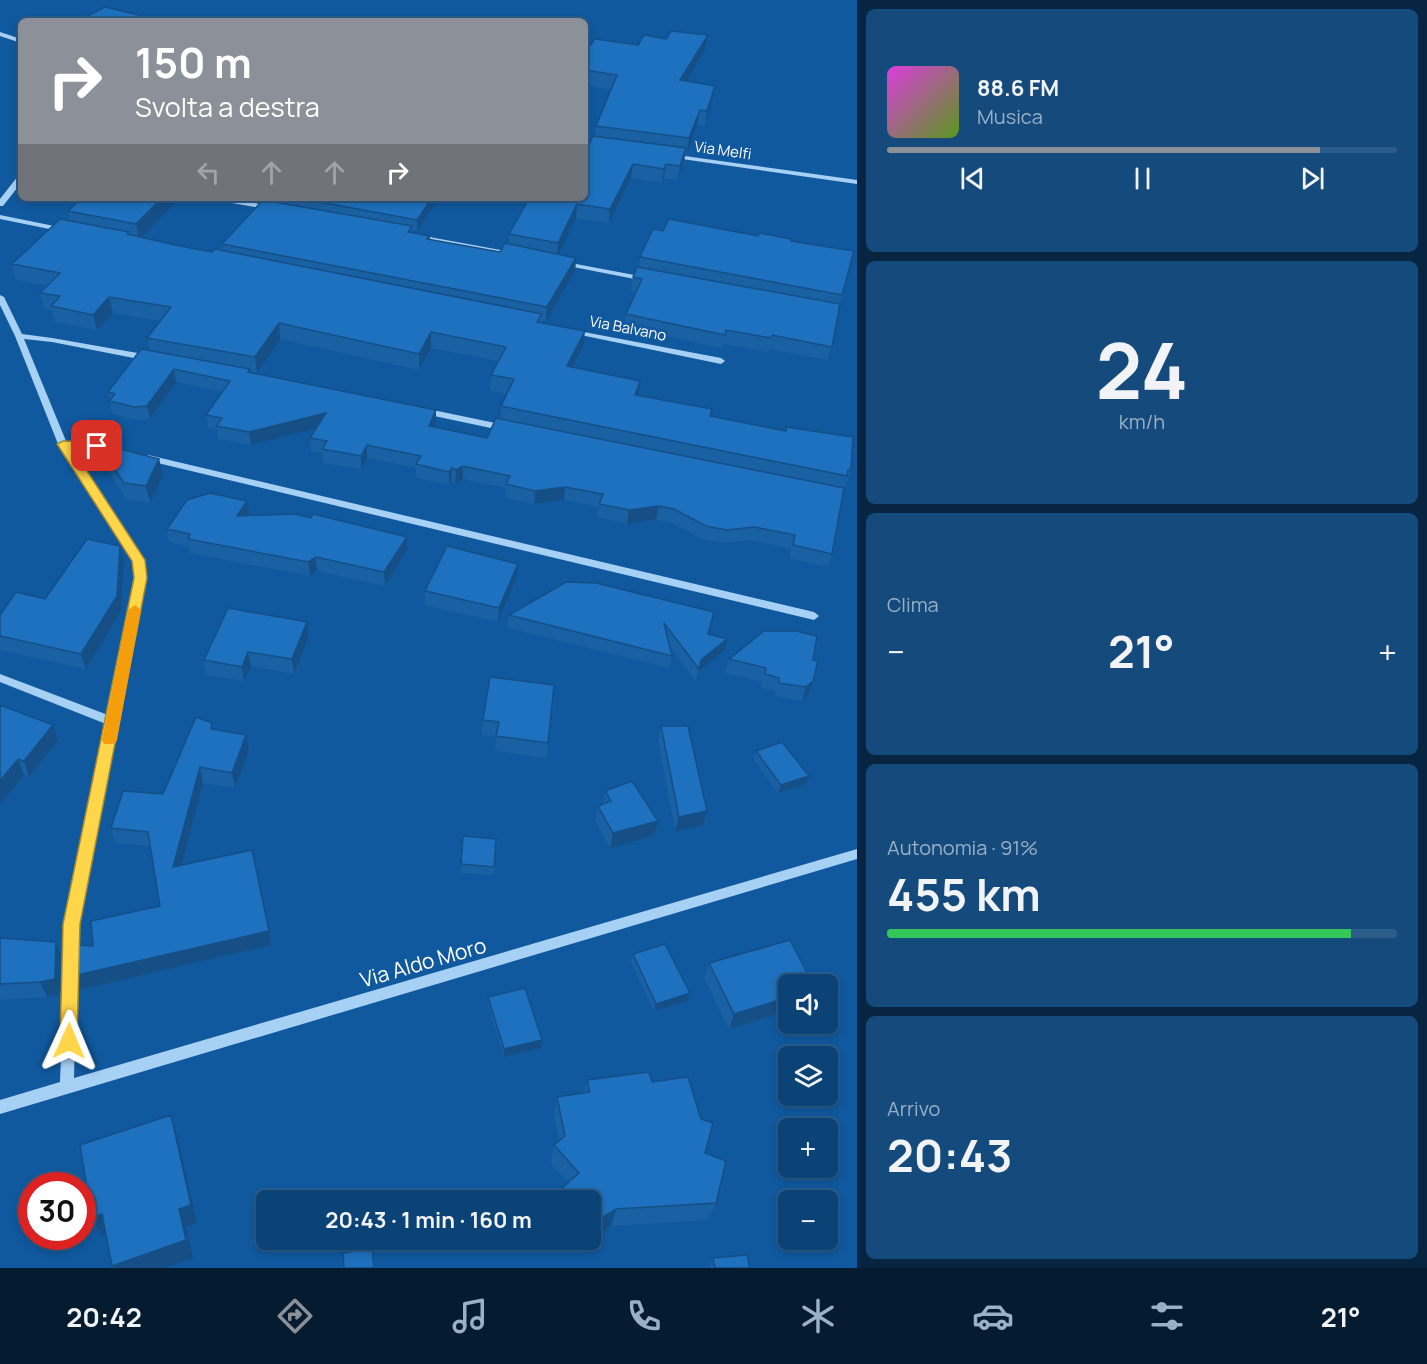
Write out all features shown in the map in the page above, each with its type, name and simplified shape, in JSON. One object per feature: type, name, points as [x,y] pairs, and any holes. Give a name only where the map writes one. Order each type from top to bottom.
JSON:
[{"type":"street","points":[[0,34],[18,40]]},
{"type":"street","name":"Via Melfi","points":[[667,155],[857,182]]},
{"type":"street","points":[[0,204],[18,182]]},
{"type":"street","points":[[231,201],[285,211]]},
{"type":"street","points":[[0,217],[70,231]]},
{"type":"street","points":[[402,233],[519,255]]},
{"type":"street","points":[[554,261],[659,281]]},
{"type":"street","points":[[0,297],[19,336],[63,444],[138,560],[141,578],[72,924],[67,1088]]},
{"type":"street","name":"Via Balvano","points":[[558,328],[721,361]]},
{"type":"street","points":[[19,336],[157,359]]},
{"type":"street","points":[[412,409],[516,430]]},
{"type":"street","points":[[63,444],[97,446],[120,451]]},
{"type":"street","points":[[143,457],[813,616]]},
{"type":"street","points":[[0,678],[113,722]]},
{"type":"street","name":"Via Aldo Moro","points":[[0,1107],[857,854]]},
{"type":"building","points":[[105,7],[143,16],[140,18],[84,18]]},
{"type":"building","points":[[671,31],[708,35],[680,80],[715,86],[707,111],[700,110],[689,138],[596,126],[617,75],[588,70],[588,48],[595,39],[638,45],[644,35],[666,39]]},
{"type":"building","points":[[593,136],[686,148],[680,166],[666,164],[664,169],[633,164],[610,209],[577,204],[558,243],[509,234],[526,201],[588,201],[589,145]]},
{"type":"building","points":[[79,201],[159,201],[136,224],[68,211]]},
{"type":"building","points":[[262,201],[269,201],[412,226],[408,232],[430,236],[427,239],[500,252],[505,243],[576,258],[547,307],[222,244]]},
{"type":"building","points":[[314,201],[430,201],[417,220]]},
{"type":"building","points":[[60,219],[129,232],[127,234],[180,246],[212,252],[215,249],[542,314],[537,322],[585,331],[567,366],[640,381],[635,395],[712,409],[710,416],[786,431],[786,427],[853,437],[851,470],[848,470],[847,476],[501,406],[514,379],[491,375],[506,347],[431,332],[419,354],[279,323],[255,357],[147,338],[171,307],[109,297],[93,315],[51,306],[60,296],[40,293],[60,273],[12,264]]},
{"type":"building","points":[[669,219],[854,251],[842,295],[640,257],[653,229],[663,231]]},
{"type":"building","points":[[637,267],[840,304],[832,347],[772,335],[771,338],[726,330],[725,335],[626,314],[642,279],[633,277]]},
{"type":"building","points":[[141,349],[250,369],[248,372],[436,410],[429,426],[487,438],[496,418],[844,488],[832,554],[793,545],[795,535],[754,527],[726,530],[706,526],[674,509],[659,506],[629,510],[599,504],[603,494],[565,487],[535,491],[506,484],[510,476],[463,466],[456,470],[452,468],[449,472],[416,464],[421,456],[367,445],[361,456],[322,449],[327,441],[310,438],[326,413],[249,432],[216,426],[222,418],[206,415],[230,381],[174,369],[147,406],[135,407],[109,401],[115,394],[108,392]]},
{"type":"building","points":[[97,443],[159,459],[146,486],[124,483]]},
{"type":"building","points":[[210,493],[247,501],[237,516],[294,514],[311,518],[313,514],[407,537],[384,572],[316,557],[308,562],[188,539],[190,534],[167,529],[187,500]]},
{"type":"building","points":[[87,539],[120,546],[117,596],[81,654],[0,636],[0,615],[16,592],[45,599]]},
{"type":"building","points":[[447,546],[518,564],[499,608],[425,591]]},
{"type":"building","points":[[566,582],[596,583],[714,612],[708,634],[727,639],[701,660],[699,669],[664,623],[672,656],[509,615]]},
{"type":"building","points":[[228,608],[307,622],[292,659],[248,652],[242,667],[204,660]]},
{"type":"building","points":[[764,631],[796,631],[817,636],[813,660],[818,661],[813,681],[806,687],[779,683],[779,678],[765,674],[766,668],[729,659]]},
{"type":"building","points":[[490,677],[554,685],[548,743],[496,736],[499,722],[483,720]]},
{"type":"building","points":[[0,705],[53,725],[24,761],[18,759],[0,781]]},
{"type":"building","points":[[196,717],[212,723],[211,729],[246,735],[232,773],[200,767],[173,867],[252,850],[269,931],[73,976],[74,945],[93,946],[91,921],[160,906],[148,832],[111,828],[123,791],[163,794]]},
{"type":"building","points":[[661,726],[688,726],[707,811],[679,817]]},
{"type":"building","points":[[782,742],[809,776],[781,785],[756,751]]},
{"type":"building","points":[[632,781],[658,821],[613,833],[598,806],[611,801],[605,791]]},
{"type":"building","points":[[463,836],[496,839],[494,867],[461,864]]},
{"type":"building","points":[[0,938],[56,942],[55,979],[0,984]]},
{"type":"building","points":[[790,940],[808,974],[778,974],[778,1000],[734,1014],[709,963]]},
{"type":"building","points":[[665,944],[690,993],[656,1004],[633,954]]},
{"type":"building","points":[[525,988],[542,1040],[504,1049],[488,997]]},
{"type":"building","points":[[649,1072],[652,1082],[688,1077],[701,1119],[713,1123],[705,1153],[726,1161],[716,1203],[616,1209],[601,1218],[601,1190],[566,1190],[563,1187],[579,1173],[554,1145],[565,1136],[557,1097],[590,1092],[587,1080]]},
{"type":"building","points":[[171,1115],[191,1205],[179,1209],[186,1240],[112,1266],[102,1214],[96,1216],[96,1172],[84,1172],[80,1145]]},
{"type":"building","points":[[372,1250],[374,1268],[344,1268],[343,1253]]},
{"type":"building","points":[[747,1255],[750,1268],[715,1268],[713,1258]]},
{"type":"slow traffic","points":[[109,740],[135,610]]},
{"type":"route","points":[[69,1041],[72,924],[141,578],[138,560],[63,444],[97,446]]}]
